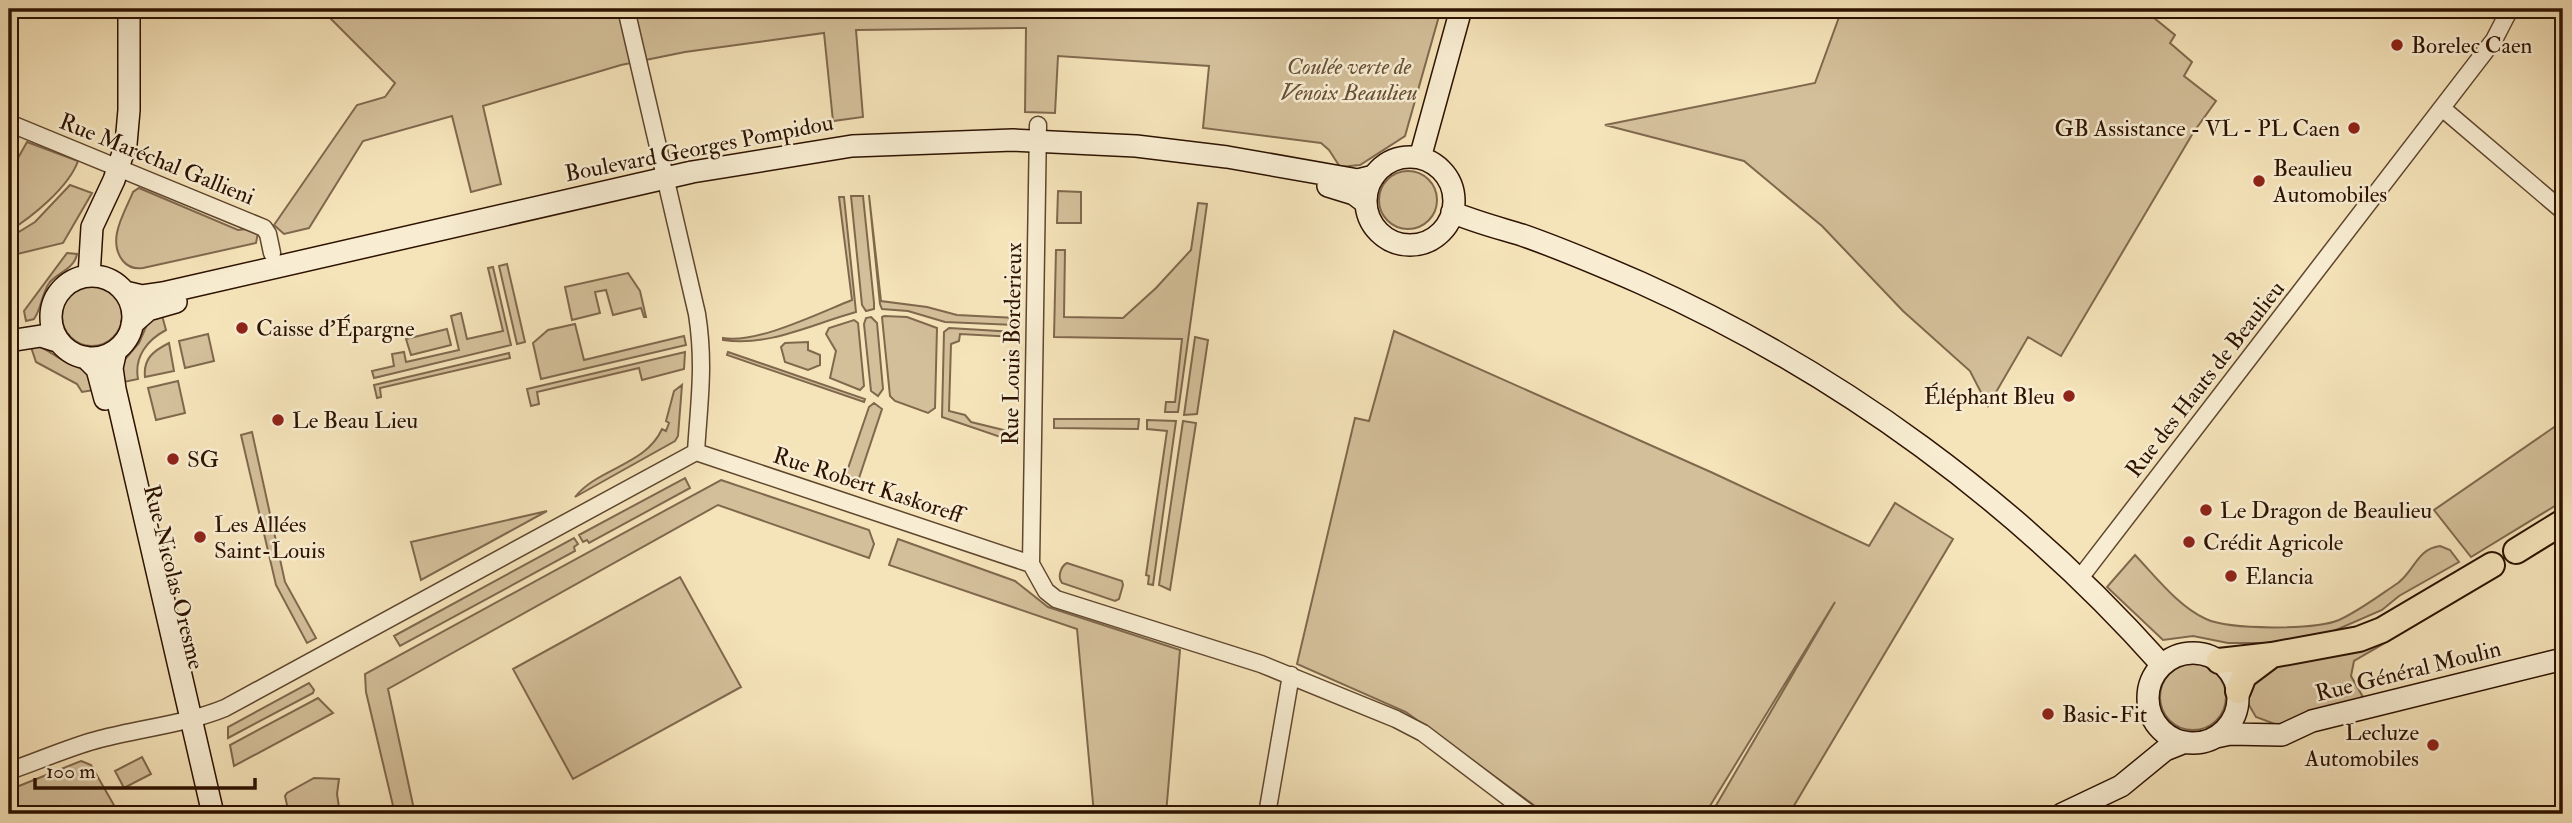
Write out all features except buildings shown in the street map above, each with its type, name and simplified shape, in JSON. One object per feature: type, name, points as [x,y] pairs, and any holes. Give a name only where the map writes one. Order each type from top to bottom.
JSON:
[{"type":"main road","points":[[2516,551],[2563,522]]},
{"type":"main road","points":[[2219,661],[2272,655],[2359,639],[2382,630],[2492,565]]},
{"type":"main road","points":[[2238,695],[2244,676],[2272,655]]},
{"type":"street","points":[[89,276],[92,228],[118,168],[128,126],[129,9]]},
{"type":"street","points":[[9,771],[98,740],[187,720],[225,708],[696,452],[703,374],[702,345],[626,9]]},
{"type":"street","points":[[1420,159],[1461,9]]},
{"type":"street","name":"Rue des Hauts de Beaulieu","points":[[2080,578],[2494,40],[2508,9]]},
{"type":"street","points":[[2442,108],[2563,211]]},
{"type":"street","name":"Rue Maréchal Gallieni","points":[[9,123],[264,228],[268,233],[272,253]]},
{"type":"street","name":"Boulevard Georges Pompidou","points":[[1038,139],[1146,159],[1264,174],[1332,187],[1354,194],[1366,203]]},
{"type":"street","name":"Boulevard Georges Pompidou","points":[[125,292],[142,296],[163,293],[666,183],[852,146],[1038,139],[1227,157],[1358,180],[1374,176]]},
{"type":"street","name":"Rue Louis Borderieux","points":[[1031,564],[1038,139]]},
{"type":"street","points":[[1407,157],[1420,159],[1433,164],[1444,173],[1454,198],[1452,212],[1443,229],[1427,241],[1408,245],[1388,239],[1379,233],[1372,224],[1366,203],[1368,189],[1383,166],[1407,157]]},
{"type":"street","name":"Boulevard Georges Pompidou","points":[[132,324],[148,310],[165,304],[666,183]]},
{"type":"street","points":[[1452,212],[1525,236],[1642,283],[1787,356],[1871,411],[1977,488],[2080,578],[2162,665]]},
{"type":"street","points":[[89,276],[109,280],[125,292],[133,313],[132,324],[124,342],[116,350],[96,358],[85,357],[71,352],[60,342],[53,331],[51,311],[64,287],[89,276]]},
{"type":"street","points":[[9,331],[38,321],[51,311]]},
{"type":"street","points":[[9,341],[41,336],[60,342]]},
{"type":"street","name":"Rue Nicolas Oresme","points":[[116,350],[113,368],[116,389],[187,720],[200,814]]},
{"type":"street","name":"Rue Nicolas Oresme","points":[[85,357],[97,369],[102,383],[187,720],[214,814]]},
{"type":"street","name":"Rue Robert Kaskoreff","points":[[696,452],[1031,564]]},
{"type":"street","points":[[2492,565],[2516,551]]},
{"type":"street","points":[[1031,564],[1046,591],[1056,599],[1291,675],[1423,733],[1530,814]]},
{"type":"street","points":[[2185,742],[2166,734],[2154,720],[2148,699],[2149,688],[2162,665],[2182,654],[2195,653],[2219,661],[2226,667],[2236,683],[2238,695],[2249,717],[2275,736]]},
{"type":"street","name":"Rue Général Moulin","points":[[2216,737],[2230,734],[2275,736],[2290,733],[2312,721],[2561,661]]},
{"type":"street","points":[[1267,814],[1291,675]]},
{"type":"street","points":[[2062,814],[2121,786],[2165,750],[2185,742],[2201,742],[2216,737],[2232,721],[2238,695]]},
{"type":"street","points":[[2145,767],[2154,720]]},
{"type":"green space","name":"Coulée verte de Venoix Beaulieu","points":[[321,9],[1441,9],[1405,136],[1360,165],[1340,167],[1321,143],[1203,128],[1209,66],[1058,56],[1055,113],[1025,112],[1026,28],[856,30],[863,117],[833,121],[824,33],[685,52],[621,65],[483,106],[501,184],[471,192],[452,116],[363,141],[309,228],[284,234],[274,225],[357,105],[385,97],[395,83]]},
{"type":"green space","points":[[1842,9],[2143,9],[2175,35],[2170,43],[2192,62],[2184,76],[2216,101],[2193,133],[2061,356],[2028,337],[1988,406],[1970,371],[1903,311],[1822,226],[1744,161],[1605,125],[1815,83]]},
{"type":"green space","points":[[27,142],[78,161],[58,191],[39,210],[9,231],[9,174]]},
{"type":"green space","points":[[1408,171],[1429,179],[1437,200],[1429,221],[1408,229],[1387,221],[1379,200],[1387,179]]},
{"type":"green space","points":[[70,185],[92,193],[63,243],[9,256],[9,238],[35,222]]},
{"type":"green space","points":[[139,188],[238,230],[246,229],[258,233],[256,243],[143,268],[130,266],[118,253],[117,235],[133,192]]},
{"type":"green space","points":[[1058,191],[1081,192],[1081,223],[1057,223]]},
{"type":"green space","points":[[869,195],[881,301],[927,307],[957,315],[1016,318],[1015,325],[945,322],[908,311],[882,309],[880,304]]},
{"type":"green space","points":[[851,196],[863,196],[874,303],[874,309],[866,311],[862,305]]},
{"type":"green space","points":[[839,197],[844,197],[856,312],[774,337],[723,340],[770,332],[852,300]]},
{"type":"green space","points":[[1198,203],[1207,204],[1178,412],[1165,412],[1166,402],[1175,402],[1182,339],[1054,337],[1056,250],[1065,250],[1064,317],[1123,318],[1156,288],[1191,250]]},
{"type":"green space","points":[[67,253],[77,254],[70,267],[50,282],[34,319],[26,321],[24,311]]},
{"type":"green space","points":[[507,264],[525,342],[517,344],[499,266]]},
{"type":"green space","points":[[493,267],[511,345],[374,378],[372,371],[394,366],[392,354],[404,352],[406,362],[459,350],[451,316],[461,313],[467,339],[503,331],[488,268]]},
{"type":"green space","points":[[628,273],[640,291],[646,317],[641,308],[613,315],[606,290],[595,292],[600,313],[572,320],[565,287]]},
{"type":"green space","points":[[92,286],[113,295],[122,316],[113,337],[92,346],[71,337],[62,316],[71,295]]},
{"type":"green space","points":[[161,312],[166,330],[143,350],[138,363],[138,379],[119,383],[121,364],[139,343],[149,320]]},
{"type":"green space","points":[[884,316],[907,317],[937,328],[935,408],[928,413],[895,401],[890,396]]},
{"type":"green space","points":[[871,317],[877,323],[883,389],[878,396],[871,391],[864,324],[866,318]]},
{"type":"green space","points":[[854,320],[858,323],[864,386],[860,390],[830,378],[836,351],[826,334],[829,328]]},
{"type":"green space","points":[[575,324],[584,360],[684,336],[686,345],[541,379],[533,343],[548,330]]},
{"type":"green space","points":[[949,328],[1015,332],[1015,337],[960,334],[959,341],[951,344],[949,411],[965,415],[971,422],[1016,433],[1015,442],[942,417],[944,332]]},
{"type":"green space","points":[[447,329],[451,345],[411,355],[406,339]]},
{"type":"green space","points":[[1394,331],[1713,473],[1869,546],[1895,503],[1953,539],[1789,814],[1711,814],[1835,602],[1705,814],[1546,814],[1406,712],[1297,664],[1355,418],[1369,421]]},
{"type":"green space","points":[[208,334],[214,361],[185,368],[179,341]]},
{"type":"green space","points":[[1195,337],[1208,340],[1197,414],[1184,415]]},
{"type":"green space","points":[[29,341],[72,365],[88,370],[100,389],[82,392],[77,384],[36,362]]},
{"type":"green space","points":[[808,342],[808,350],[820,355],[820,365],[808,370],[785,362],[781,347],[785,343]]},
{"type":"green space","points":[[169,343],[174,371],[145,377],[147,360]]},
{"type":"green space","points":[[685,352],[684,369],[642,380],[639,368],[537,392],[539,404],[531,406],[527,389]]},
{"type":"green space","points":[[728,352],[865,399],[864,402],[727,355]]},
{"type":"green space","points":[[509,353],[510,358],[380,388],[381,397],[377,398],[374,385]]},
{"type":"green space","points":[[178,381],[185,413],[156,420],[148,388]]},
{"type":"green space","points":[[682,385],[678,436],[675,441],[575,497],[596,479],[645,451],[662,429],[666,431],[674,391]]},
{"type":"green space","points":[[874,403],[882,409],[857,484],[844,480],[869,407]]},
{"type":"green space","points":[[1054,419],[1139,419],[1138,429],[1054,428]]},
{"type":"green space","points":[[1147,420],[1176,421],[1153,585],[1148,584],[1149,576],[1146,575],[1167,431],[1147,429]]},
{"type":"green space","points":[[1183,421],[1196,423],[1170,590],[1159,585]]},
{"type":"green space","points":[[2563,421],[2563,501],[2471,557],[2434,510]]},
{"type":"green space","points":[[252,432],[285,582],[316,638],[307,643],[276,585],[241,435]]},
{"type":"green space","points":[[685,478],[690,488],[589,543],[587,540],[583,542],[579,535]]},
{"type":"green space","points":[[721,480],[869,530],[874,544],[869,558],[718,505],[388,689],[415,814],[395,814],[366,692],[365,674]]},
{"type":"green space","points":[[547,511],[421,580],[411,542]]},
{"type":"green space","points":[[574,538],[578,544],[574,547],[575,551],[400,646],[394,636]]},
{"type":"green space","points":[[898,539],[1015,581],[1048,607],[1180,650],[1166,814],[1094,814],[1077,629],[889,565]]},
{"type":"green space","points":[[2440,546],[2450,550],[2459,562],[2399,596],[2382,610],[2320,637],[2266,643],[2228,643],[2193,636],[2163,640],[2107,587],[2135,555],[2177,599],[2206,619],[2252,627],[2311,626],[2339,620],[2362,608],[2398,583],[2426,551]]},
{"type":"green space","points":[[1067,563],[1122,581],[1119,599],[1115,601],[1062,583],[1060,572]]},
{"type":"green space","points":[[680,577],[741,687],[573,779],[513,669]]},
{"type":"green space","points":[[2393,635],[2390,640],[2354,661],[2351,676],[2363,697],[2280,726],[2256,717],[2246,700],[2246,691],[2266,668]]},
{"type":"green space","points":[[2186,664],[2200,664],[2212,669],[2221,678],[2226,697],[2224,710],[2217,721],[2200,730],[2186,730],[2174,725],[2165,716],[2160,704],[2160,690],[2165,678],[2174,669]]},
{"type":"green space","points":[[309,683],[313,693],[228,738],[228,727]]},
{"type":"green space","points":[[318,698],[333,713],[234,766],[230,745]]},
{"type":"green space","points":[[142,757],[151,774],[124,788],[115,771]]},
{"type":"green space","points":[[81,761],[91,765],[119,814],[9,814],[9,790]]},
{"type":"green space","points":[[314,778],[339,779],[337,794],[340,814],[289,814],[285,796],[287,793]]},
{"type":"place","name":"Borelec Caen","points":[[2397,45]]},
{"type":"place","name":"GB Assistance - VL - PL Caen","points":[[2354,128]]},
{"type":"place","name":"Beaulieu Automobiles","points":[[2259,181]]},
{"type":"place","name":"Caisse d'Épargne","points":[[242,328]]},
{"type":"place","name":"Éléphant Bleu","points":[[2069,396]]},
{"type":"place","name":"Le Beau Lieu","points":[[278,420]]},
{"type":"place","name":"SG","points":[[173,459]]},
{"type":"place","name":"Le Dragon de Beaulieu","points":[[2206,510]]},
{"type":"place","name":"Les Allées Saint-Louis","points":[[200,537]]},
{"type":"place","name":"Crédit Agricole","points":[[2189,542]]},
{"type":"place","name":"Elancia","points":[[2231,576]]},
{"type":"place","name":"Basic-Fit","points":[[2048,714]]},
{"type":"place","name":"Lecluze Automobiles","points":[[2433,745]]}]
